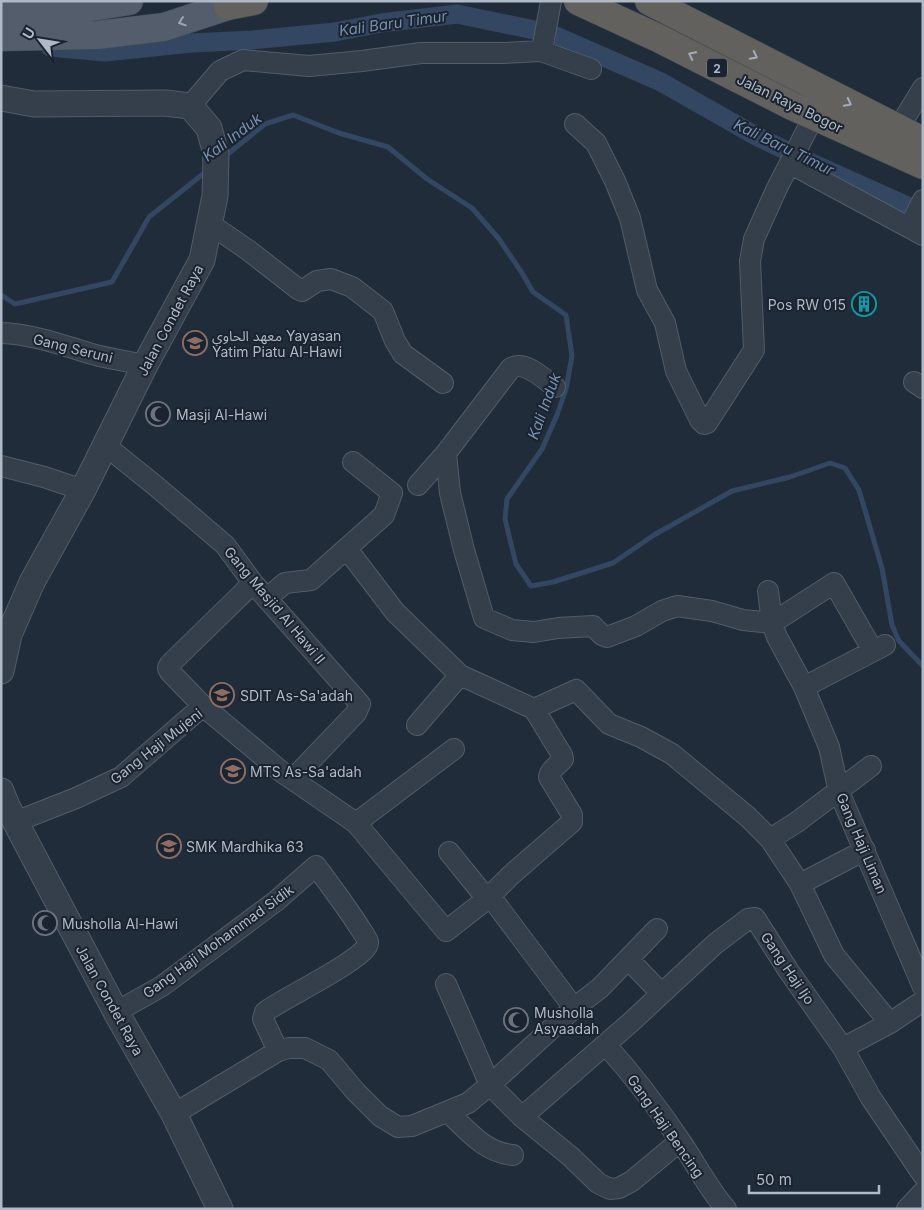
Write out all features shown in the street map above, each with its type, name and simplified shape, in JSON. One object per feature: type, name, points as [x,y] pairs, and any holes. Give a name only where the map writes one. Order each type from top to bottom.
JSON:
[{"type":"highway","points":[[231,4],[254,1]]},
{"type":"highway","name":"Jalan Raya Bogor","points":[[578,1],[658,38],[792,106],[923,165]]},
{"type":"highway","name":"Jalan Raya Bogor","points":[[649,1],[923,141]]},
{"type":"main road","points":[[1,12],[73,10],[129,1]]},
{"type":"main road","points":[[1,37],[98,35],[164,27],[231,4]]},
{"type":"street","points":[[1,98],[34,104],[165,103],[190,106],[220,71],[243,60],[309,66],[421,53],[537,53],[542,48],[550,8]]},
{"type":"street","points":[[542,48],[590,69]]},
{"type":"street","points":[[898,129],[923,88]]},
{"type":"street","name":"Jalan Condet Raya","points":[[1,671],[9,635],[32,582],[83,490],[145,365],[202,260],[216,196],[216,154],[209,128],[190,106]]},
{"type":"street","points":[[575,124],[596,143],[615,181],[630,218],[647,290],[664,323],[676,371],[700,420],[704,424],[707,423],[754,350],[751,251],[758,230],[814,116]]},
{"type":"street","points":[[794,156],[917,218]]},
{"type":"street","points":[[210,224],[302,291],[317,281],[331,279],[352,287],[383,311],[395,341],[403,354],[443,383]]},
{"type":"street","name":"Gang Seruni","points":[[1,333],[16,333],[94,355],[145,365]]},
{"type":"street","points":[[418,485],[446,453],[511,368],[515,366],[528,368],[555,387]]},
{"type":"street","name":"Gang Masjid Al Hawi II","points":[[106,446],[225,545],[260,590],[360,704],[356,713],[292,779]]},
{"type":"street","points":[[446,453],[450,493],[484,618],[512,630],[534,632],[558,628],[593,626],[602,635],[607,637],[636,626],[662,611],[677,606],[712,611],[744,620],[772,623],[834,583],[879,648],[804,686]]},
{"type":"street","points":[[203,706],[170,672],[168,668],[170,664],[237,600],[260,590],[285,583],[311,580],[384,515],[392,493],[353,462]]},
{"type":"street","points":[[1,466],[44,477],[83,490]]},
{"type":"street","points":[[347,549],[395,612],[460,675],[534,709],[562,755],[563,758],[550,772],[549,777],[572,815],[572,822],[511,875],[491,902]]},
{"type":"street","name":"Gang Haji Liman","points":[[768,591],[772,623],[780,644],[804,686],[829,747],[839,792],[923,987]]},
{"type":"street","points":[[417,725],[460,675]]},
{"type":"street","points":[[534,709],[576,690],[609,724],[641,737],[672,754],[748,817],[770,838],[800,884],[834,955],[890,1023]]},
{"type":"street","name":"Gang Haji Mujeni","points":[[7,810],[76,798],[121,777],[203,706],[292,779],[356,823],[446,931],[491,902]]},
{"type":"street","points":[[356,823],[454,749]]},
{"type":"street","points":[[770,838],[797,822],[871,766]]},
{"type":"street","name":"Jalan Condet Raya","points":[[7,810],[116,1012],[174,1114],[220,1209]]},
{"type":"street","points":[[800,884],[865,850]]},
{"type":"street","points":[[449,852],[491,902],[574,1008]]},
{"type":"street","name":"Gang Haji Mohammad Sidik","points":[[116,1012],[162,986],[276,901],[316,866],[353,917],[368,940],[368,945],[365,950],[338,968],[265,1012],[263,1019],[278,1051]]},
{"type":"street","name":"Gang Haji Ijo","points":[[522,1117],[606,1045],[715,944],[748,919],[755,918],[788,970],[843,1048],[871,1098],[923,1175]]},
{"type":"street","points":[[174,1114],[278,1051],[289,1048],[305,1048],[329,1060],[355,1091],[380,1116],[398,1127],[412,1126],[468,1103],[574,1008],[600,988],[657,929]]},
{"type":"street","points":[[628,959],[661,993]]},
{"type":"street","points":[[446,984],[490,1085],[522,1117],[570,1156],[598,1183],[610,1190],[632,1181],[680,1141]]},
{"type":"street","points":[[843,1048],[890,1023],[923,1001]]},
{"type":"street","name":"Gang Haji Bencing","points":[[606,1045],[652,1101],[726,1209]]},
{"type":"street","points":[[448,1112],[477,1140],[501,1154],[513,1155]]},
{"type":"street","points":[[907,1209],[923,1192]]},
{"type":"waterway","name":"Kali Baru Timur","points":[[50,47],[105,52],[335,32],[381,23],[457,14],[549,33],[661,82],[756,136],[923,213]]},
{"type":"waterway","name":"Kali Induk","points":[[224,157],[265,124],[293,115],[339,133],[388,147],[427,179],[472,208],[499,239],[533,292],[566,315],[572,356],[566,389],[542,449],[507,499],[505,519],[516,564],[531,586],[553,582],[613,563],[654,535],[732,491],[790,477],[830,463],[845,468],[859,490],[882,568],[892,625],[899,641],[923,666]]},
{"type":"waterway","name":"Kali Induk","points":[[1,295],[15,304],[112,282],[149,217],[208,170]]},
{"type":"place","name":"Pos RW 015","points":[[864,304]]},
{"type":"place","name":"معهد الحاوي Yayasan Yatim Piatu Al-Hawi","points":[[195,343]]},
{"type":"place","name":"Masji Al-Hawi","points":[[158,414]]},
{"type":"place","name":"SDIT As-Sa'adah","points":[[222,695]]},
{"type":"place","name":"MTS As-Sa'adah","points":[[233,771]]},
{"type":"place","name":"SMK Mardhika 63","points":[[169,846]]},
{"type":"place","name":"Musholla Al-Hawi","points":[[45,923]]},
{"type":"place","name":"Musholla Asyaadah","points":[[516,1020]]}]
